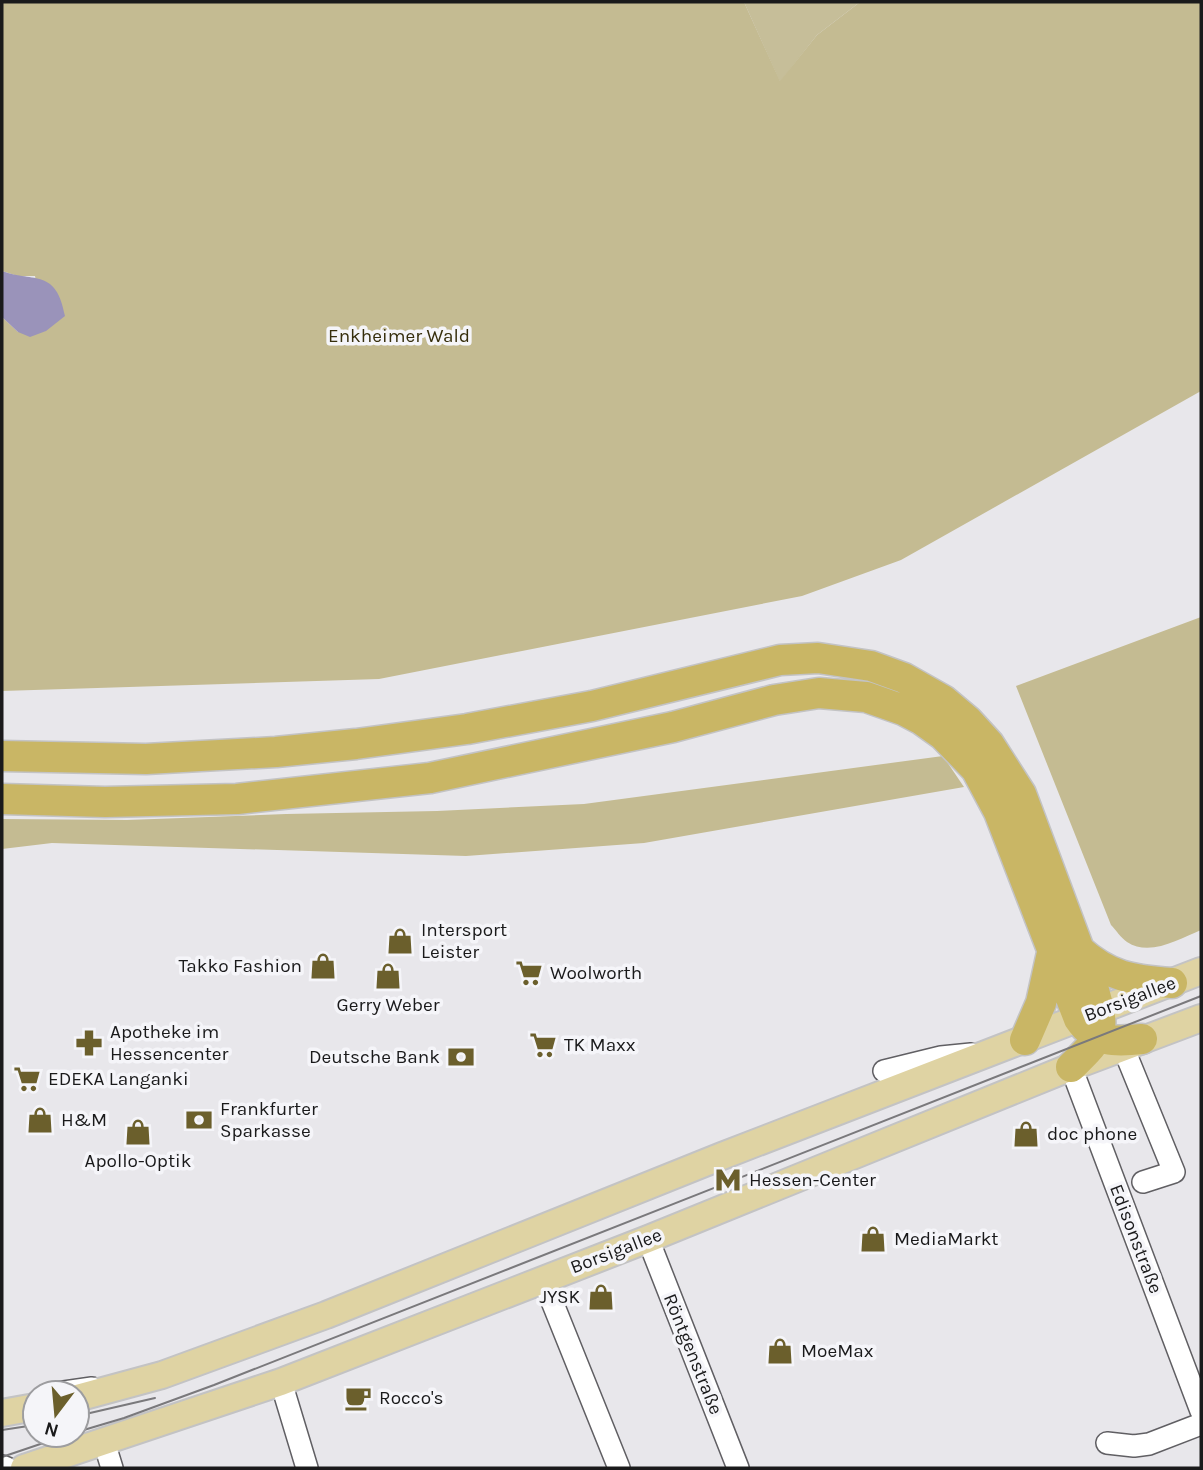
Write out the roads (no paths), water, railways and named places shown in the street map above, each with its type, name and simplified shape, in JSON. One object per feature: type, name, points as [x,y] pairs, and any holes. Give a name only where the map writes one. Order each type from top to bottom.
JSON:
[{"type":"highway","points":[[2,756],[158,758],[276,752],[356,744],[467,729],[593,706],[780,660],[818,658],[890,672],[943,700],[968,721],[989,744],[1021,794],[1065,952],[1025,1040]]},
{"type":"highway","points":[[2,799],[105,802],[237,799],[430,778],[673,727],[774,700],[818,693],[841,694],[885,703],[922,720],[943,735],[976,769],[999,812],[1065,952],[1108,1031],[1071,1067]]},
{"type":"highway","points":[[1065,952],[1126,978],[1171,982]]},
{"type":"main road","name":"Borsigallee","points":[[1108,1031],[1171,982],[1201,971]]},
{"type":"main road","name":"Borsigallee","points":[[91,1394],[143,1381],[326,1315],[722,1156],[1025,1040],[1201,1018]]},
{"type":"main road","name":"Borsigallee","points":[[24,1468],[281,1382],[649,1239],[1071,1067]]},
{"type":"main road","points":[[2,1413],[21,1410]]},
{"type":"street","points":[[1108,1031],[1174,1172],[1143,1182]]},
{"type":"street","points":[[884,1071],[941,1057],[987,1054]]},
{"type":"street","name":"Edisonstraße","points":[[1071,1067],[1201,1410]]},
{"type":"street","name":"Röntgenstraße","points":[[649,1239],[732,1466]]},
{"type":"street","points":[[543,1279],[619,1468]]},
{"type":"street","points":[[91,1388],[143,1381]]},
{"type":"street","points":[[281,1382],[307,1468]]},
{"type":"street","points":[[2,1399],[21,1397]]},
{"type":"street","points":[[1107,1443],[1134,1446],[1149,1444],[1201,1424]]},
{"type":"street","points":[[104,1443],[112,1468]]},
{"type":"street","points":[[2,1466],[7,1468]]},
{"type":"tram line","points":[[91,1428],[214,1385],[1201,996]]},
{"type":"tram line","points":[[91,1413],[155,1398]]},
{"type":"tram line","points":[[2,1430],[21,1427]]},
{"type":"tram line","points":[[2,1457],[26,1449]]},
{"type":"place","name":"Intersport Leister","points":[[400,941]]},
{"type":"place","name":"Takko Fashion","points":[[323,966]]},
{"type":"place","name":"Woolworth","points":[[529,973]]},
{"type":"place","name":"Gerry Weber","points":[[388,976]]},
{"type":"place","name":"Apotheke im Hessencenter","points":[[89,1043]]},
{"type":"place","name":"TK Maxx","points":[[543,1045]]},
{"type":"place","name":"Deutsche Bank","points":[[461,1057]]},
{"type":"place","name":"EDEKA Langanki","points":[[27,1079]]},
{"type":"place","name":"H&M","points":[[40,1120]]},
{"type":"place","name":"Frankfurter Sparkasse","points":[[199,1120]]},
{"type":"place","name":"Apollo-Optik","points":[[138,1132]]},
{"type":"place","name":"doc phone","points":[[1026,1134]]},
{"type":"place","name":"Hessen-Center","points":[[728,1180]]},
{"type":"place","name":"MediaMarkt","points":[[873,1239]]},
{"type":"place","name":"JYSK","points":[[601,1297]]},
{"type":"place","name":"MoeMax","points":[[780,1351]]},
{"type":"place","name":"Rocco's","points":[[358,1398]]},
{"type":"park label","name":"Enkheimer Wald","points":[[399,336]]}]
